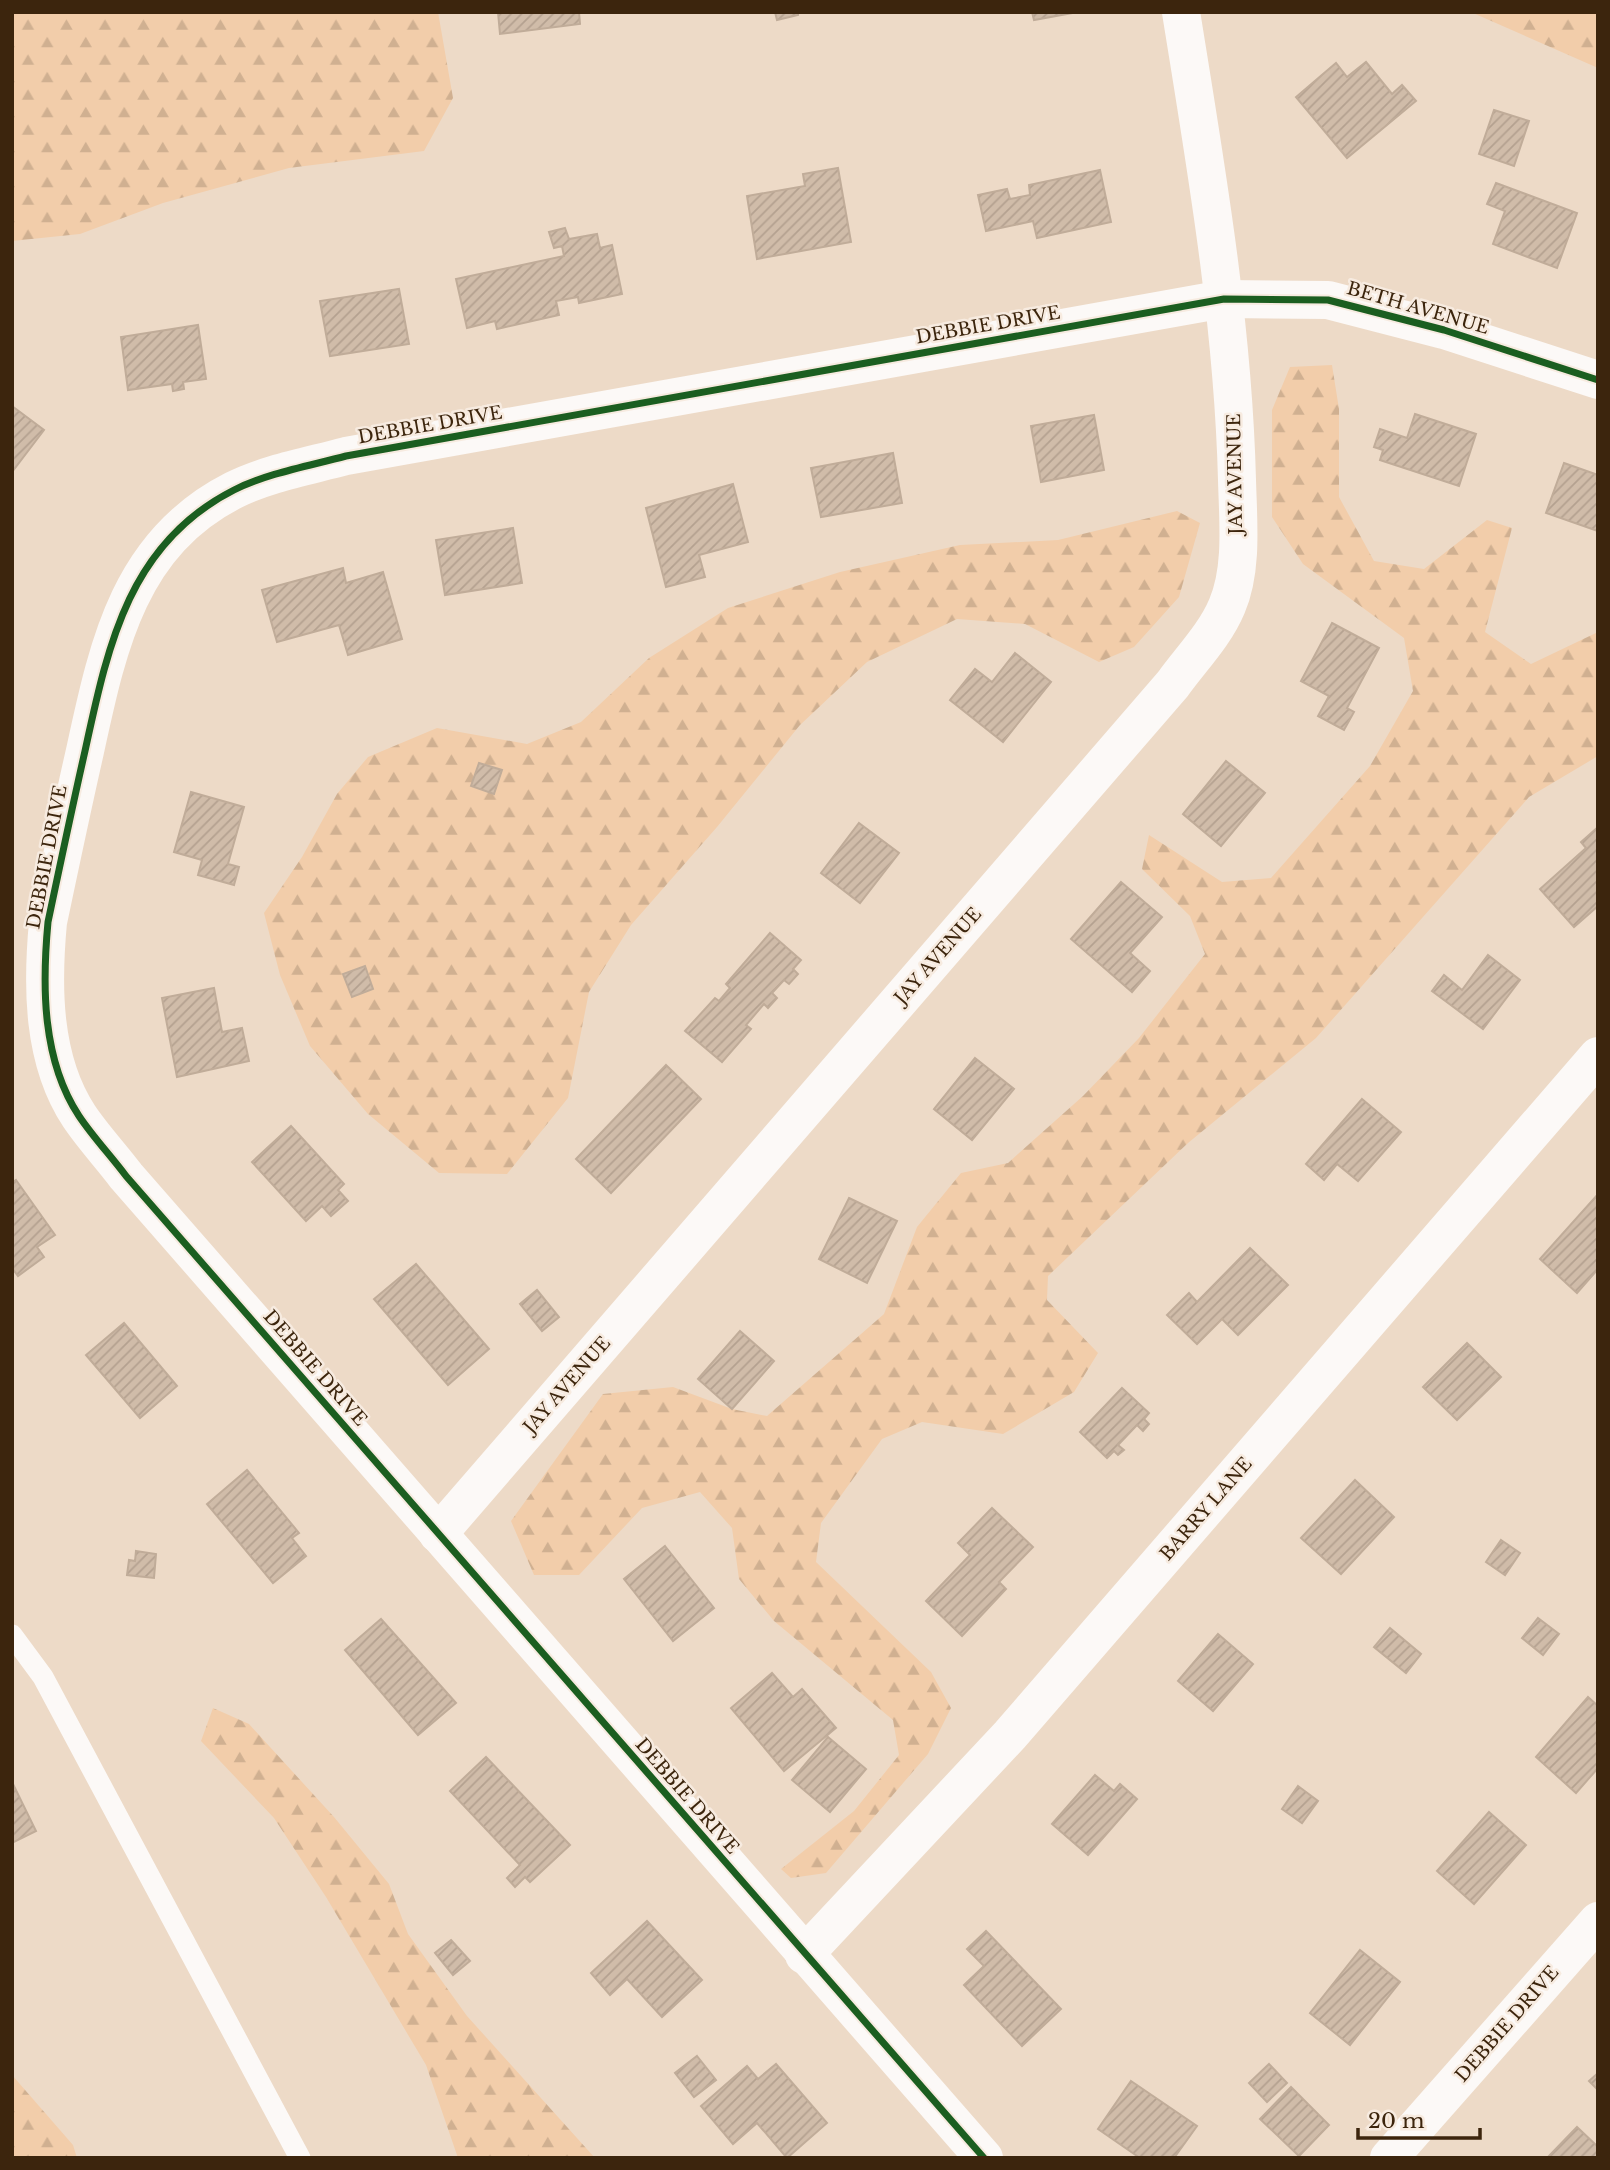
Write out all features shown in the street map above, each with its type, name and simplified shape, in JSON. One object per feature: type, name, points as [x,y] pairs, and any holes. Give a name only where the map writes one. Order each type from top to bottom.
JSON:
[{"type":"street","points":[[1181,12],[1224,299]]},
{"type":"street","name":"BETH AVENUE","points":[[1224,299],[1328,300],[1444,330],[1598,380]]},
{"type":"street","name":"DEBBIE DRIVE","points":[[984,2158],[126,1176],[79,1116],[62,1082],[51,1043],[44,964],[48,922],[101,676],[122,612],[137,581],[175,531],[209,504],[236,489],[291,470],[346,456],[1224,299]]},
{"type":"street","name":"JAY AVENUE","points":[[438,1534],[1154,706],[1214,630],[1228,605],[1235,577],[1238,516],[1236,424],[1224,299]]},
{"type":"street","name":"BARRY LANE","points":[[804,1955],[1010,1735],[1598,1056]]},
{"type":"street","name":"DEBBIE DRIVE","points":[[1389,2158],[1598,1921]]},
{"type":"lane","points":[[12,1635],[48,1686],[300,2158]]},
{"type":"green space","points":[[12,12],[438,12],[453,98],[424,151],[289,168],[163,203],[80,234],[12,241]]},
{"type":"green space","points":[[1598,12],[1598,68],[1473,13]]},
{"type":"green space","points":[[1332,365],[1339,409],[1339,497],[1374,561],[1424,569],[1487,520],[1512,528],[1485,632],[1531,664],[1598,632],[1598,756],[1529,797],[1316,1038],[1188,1143],[1048,1276],[1047,1300],[1098,1353],[1074,1392],[1003,1434],[922,1422],[882,1439],[821,1523],[816,1562],[931,1672],[951,1708],[928,1754],[826,1873],[791,1878],[781,1869],[854,1811],[899,1755],[893,1720],[774,1621],[739,1579],[732,1528],[700,1492],[642,1508],[579,1575],[534,1575],[511,1521],[603,1394],[673,1387],[732,1409],[767,1416],[884,1314],[917,1227],[961,1173],[1008,1163],[1083,1096],[1139,1038],[1205,954],[1190,916],[1142,869],[1149,835],[1222,882],[1271,878],[1370,766],[1413,691],[1404,638],[1303,564],[1272,517],[1272,410],[1290,367]]},
{"type":"green space","points":[[1177,511],[1200,523],[1179,597],[1134,647],[1099,662],[1025,624],[957,619],[867,662],[800,725],[717,827],[631,925],[589,992],[568,1098],[507,1174],[439,1173],[368,1114],[310,1046],[280,975],[264,913],[302,857],[337,794],[368,757],[437,728],[527,744],[581,722],[649,658],[728,608],[840,572],[960,545],[1058,540]]},
{"type":"green space","points":[[213,1708],[249,1724],[334,1817],[389,1884],[408,1934],[467,2016],[595,2158],[458,2158],[426,2065],[326,1897],[274,1818],[201,1741]]},
{"type":"green space","points":[[12,2075],[73,2145],[77,2158],[12,2158]]},
{"type":"building","points":[[498,12],[579,12],[580,24],[500,34]]},
{"type":"building","points":[[775,12],[798,12],[798,15],[777,20]]},
{"type":"building","points":[[1032,12],[1078,12],[1034,20]]},
{"type":"building","points":[[1366,62],[1392,94],[1402,85],[1416,101],[1347,158],[1296,97],[1336,63],[1347,77]]},
{"type":"building","points":[[1494,110],[1529,121],[1514,166],[1479,154]]},
{"type":"building","points":[[838,168],[851,242],[757,259],[747,196],[805,186],[803,174]]},
{"type":"building","points":[[1100,170],[1111,222],[1037,238],[1033,221],[986,231],[978,195],[1007,189],[1010,199],[1030,195],[1029,185]]},
{"type":"building","points":[[1496,183],[1577,213],[1557,268],[1493,244],[1505,211],[1487,204]]},
{"type":"building","points":[[565,228],[569,239],[597,234],[600,248],[612,245],[622,294],[579,303],[578,297],[556,301],[559,315],[497,329],[495,321],[467,328],[456,279],[564,256],[562,246],[554,248],[549,232]]},
{"type":"building","points":[[399,289],[409,344],[330,356],[320,301]]},
{"type":"building","points":[[198,325],[206,379],[183,382],[184,389],[173,391],[172,384],[128,390],[121,337]]},
{"type":"building","points":[[12,406],[44,430],[12,472]]},
{"type":"building","points":[[1415,414],[1476,434],[1459,486],[1380,460],[1383,450],[1374,447],[1380,429],[1407,438]]},
{"type":"building","points":[[1094,415],[1104,470],[1041,482],[1031,426]]},
{"type":"building","points":[[893,453],[902,503],[821,517],[811,468]]},
{"type":"building","points":[[1564,463],[1598,475],[1598,531],[1546,513]]},
{"type":"building","points":[[733,484],[748,542],[699,555],[705,577],[666,587],[646,508]]},
{"type":"building","points":[[513,528],[522,583],[445,595],[436,540]]},
{"type":"building","points":[[343,568],[346,583],[383,572],[402,639],[348,655],[339,625],[277,642],[262,590]]},
{"type":"building","points":[[1332,623],[1379,648],[1347,708],[1354,712],[1344,730],[1318,716],[1329,696],[1301,681]]},
{"type":"building","points":[[1015,653],[1051,682],[1003,742],[950,700],[975,669],[992,682]]},
{"type":"building","points":[[1226,761],[1265,793],[1221,846],[1183,814]]},
{"type":"building","points":[[479,763],[502,770],[494,794],[471,786]]},
{"type":"building","points":[[191,792],[244,807],[228,864],[239,867],[234,885],[198,875],[202,860],[174,852]]},
{"type":"building","points":[[859,823],[899,853],[860,903],[821,873]]},
{"type":"building","points":[[1598,827],[1598,906],[1574,927],[1540,889],[1586,848],[1581,842]]},
{"type":"building","points":[[1121,882],[1162,917],[1130,953],[1150,971],[1132,992],[1071,939]]},
{"type":"building","points":[[770,933],[801,960],[793,969],[798,974],[789,984],[784,980],[772,993],[777,998],[768,1008],[764,1004],[746,1025],[751,1029],[722,1062],[685,1031],[715,998],[719,1001],[730,988],[726,984]]},
{"type":"building","points":[[1488,955],[1520,980],[1483,1029],[1432,991],[1444,975],[1462,990]]},
{"type":"building","points":[[365,966],[373,989],[352,997],[343,974]]},
{"type":"building","points":[[214,988],[222,1032],[242,1028],[249,1061],[177,1077],[162,998]]},
{"type":"building","points":[[975,1058],[1014,1089],[972,1140],[934,1109]]},
{"type":"building","points":[[666,1065],[701,1099],[611,1193],[576,1159]]},
{"type":"building","points":[[1362,1099],[1401,1132],[1358,1181],[1337,1164],[1324,1180],[1306,1164]]},
{"type":"building","points":[[291,1126],[344,1184],[338,1190],[348,1201],[331,1216],[322,1206],[306,1221],[252,1162]]},
{"type":"building","points":[[16,1180],[55,1235],[37,1247],[44,1257],[18,1276],[12,1268],[12,1183]]},
{"type":"building","points":[[1598,1194],[1598,1269],[1577,1293],[1540,1259]]},
{"type":"building","points":[[849,1198],[897,1221],[867,1283],[819,1259]]},
{"type":"building","points":[[1250,1248],[1288,1285],[1238,1335],[1222,1319],[1197,1344],[1167,1315],[1189,1293],[1197,1302]]},
{"type":"building","points":[[416,1264],[489,1349],[448,1385],[374,1299]]},
{"type":"building","points":[[537,1290],[559,1317],[542,1331],[520,1304]]},
{"type":"building","points":[[124,1323],[177,1386],[140,1418],[86,1355]]},
{"type":"building","points":[[740,1331],[774,1361],[732,1409],[698,1379]]},
{"type":"building","points":[[1467,1343],[1501,1377],[1457,1420],[1423,1387]]},
{"type":"building","points":[[1122,1388],[1149,1413],[1144,1419],[1149,1424],[1143,1431],[1137,1425],[1118,1445],[1124,1450],[1118,1455],[1114,1451],[1107,1458],[1080,1432]]},
{"type":"building","points":[[247,1470],[299,1533],[292,1538],[306,1556],[273,1583],[207,1504]]},
{"type":"building","points":[[1355,1480],[1394,1517],[1341,1574],[1301,1538]]},
{"type":"building","points":[[992,1508],[1033,1547],[999,1582],[1006,1589],[962,1636],[926,1601],[970,1555],[958,1543]]},
{"type":"building","points":[[1501,1540],[1520,1553],[1505,1575],[1486,1562]]},
{"type":"building","points":[[665,1546],[714,1608],[673,1641],[624,1579]]},
{"type":"building","points":[[136,1551],[156,1554],[154,1578],[127,1575],[129,1560],[135,1561]]},
{"type":"building","points":[[1538,1618],[1559,1634],[1543,1655],[1522,1638]]},
{"type":"building","points":[[381,1619],[456,1703],[418,1735],[345,1650]]},
{"type":"building","points":[[1390,1628],[1421,1654],[1406,1673],[1374,1647]]},
{"type":"building","points":[[1218,1634],[1253,1664],[1213,1711],[1178,1681]]},
{"type":"building","points":[[772,1673],[793,1697],[802,1689],[836,1728],[784,1771],[731,1708]]},
{"type":"building","points":[[1588,1697],[1598,1706],[1598,1768],[1576,1793],[1536,1757]]},
{"type":"building","points":[[828,1737],[866,1769],[830,1812],[792,1780]]},
{"type":"building","points":[[486,1757],[570,1845],[530,1882],[525,1877],[515,1887],[507,1878],[520,1865],[450,1791]]},
{"type":"building","points":[[1095,1775],[1114,1791],[1120,1784],[1137,1799],[1088,1855],[1052,1824]]},
{"type":"building","points":[[12,1782],[36,1831],[12,1843]]},
{"type":"building","points":[[1298,1786],[1318,1801],[1302,1823],[1282,1809]]},
{"type":"building","points":[[1489,1812],[1526,1845],[1474,1904],[1437,1871]]},
{"type":"building","points":[[647,1921],[702,1980],[662,2017],[627,1979],[610,1995],[591,1973]]},
{"type":"building","points":[[986,1931],[1061,2009],[1022,2046],[964,1985],[984,1966],[967,1949]]},
{"type":"building","points":[[451,1940],[470,1961],[453,1975],[435,1953]]},
{"type":"building","points":[[1360,1950],[1400,1982],[1350,2045],[1310,2013]]},
{"type":"building","points":[[697,2056],[716,2080],[694,2097],[675,2073]]},
{"type":"building","points":[[776,2064],[827,2123],[787,2158],[757,2123],[733,2144],[701,2106],[747,2066],[758,2079]]},
{"type":"building","points":[[1269,2064],[1287,2083],[1267,2102],[1249,2083]]},
{"type":"building","points":[[1598,2073],[1598,2090],[1589,2081]]},
{"type":"building","points":[[1131,2081],[1197,2126],[1174,2158],[1140,2158],[1098,2129]]},
{"type":"building","points":[[1291,2087],[1329,2125],[1299,2156],[1260,2119]]},
{"type":"building","points":[[1577,2127],[1598,2147],[1598,2158],[1547,2158]]},
{"type":"cycle path","points":[[984,2158],[126,1176],[79,1116],[67,1094],[51,1047],[45,997],[46,946],[48,922],[75,794],[103,673],[115,636],[129,601],[147,568],[170,538],[198,512],[234,490],[275,474],[346,456],[1224,299],[1328,300],[1444,330],[1598,380]]}]
